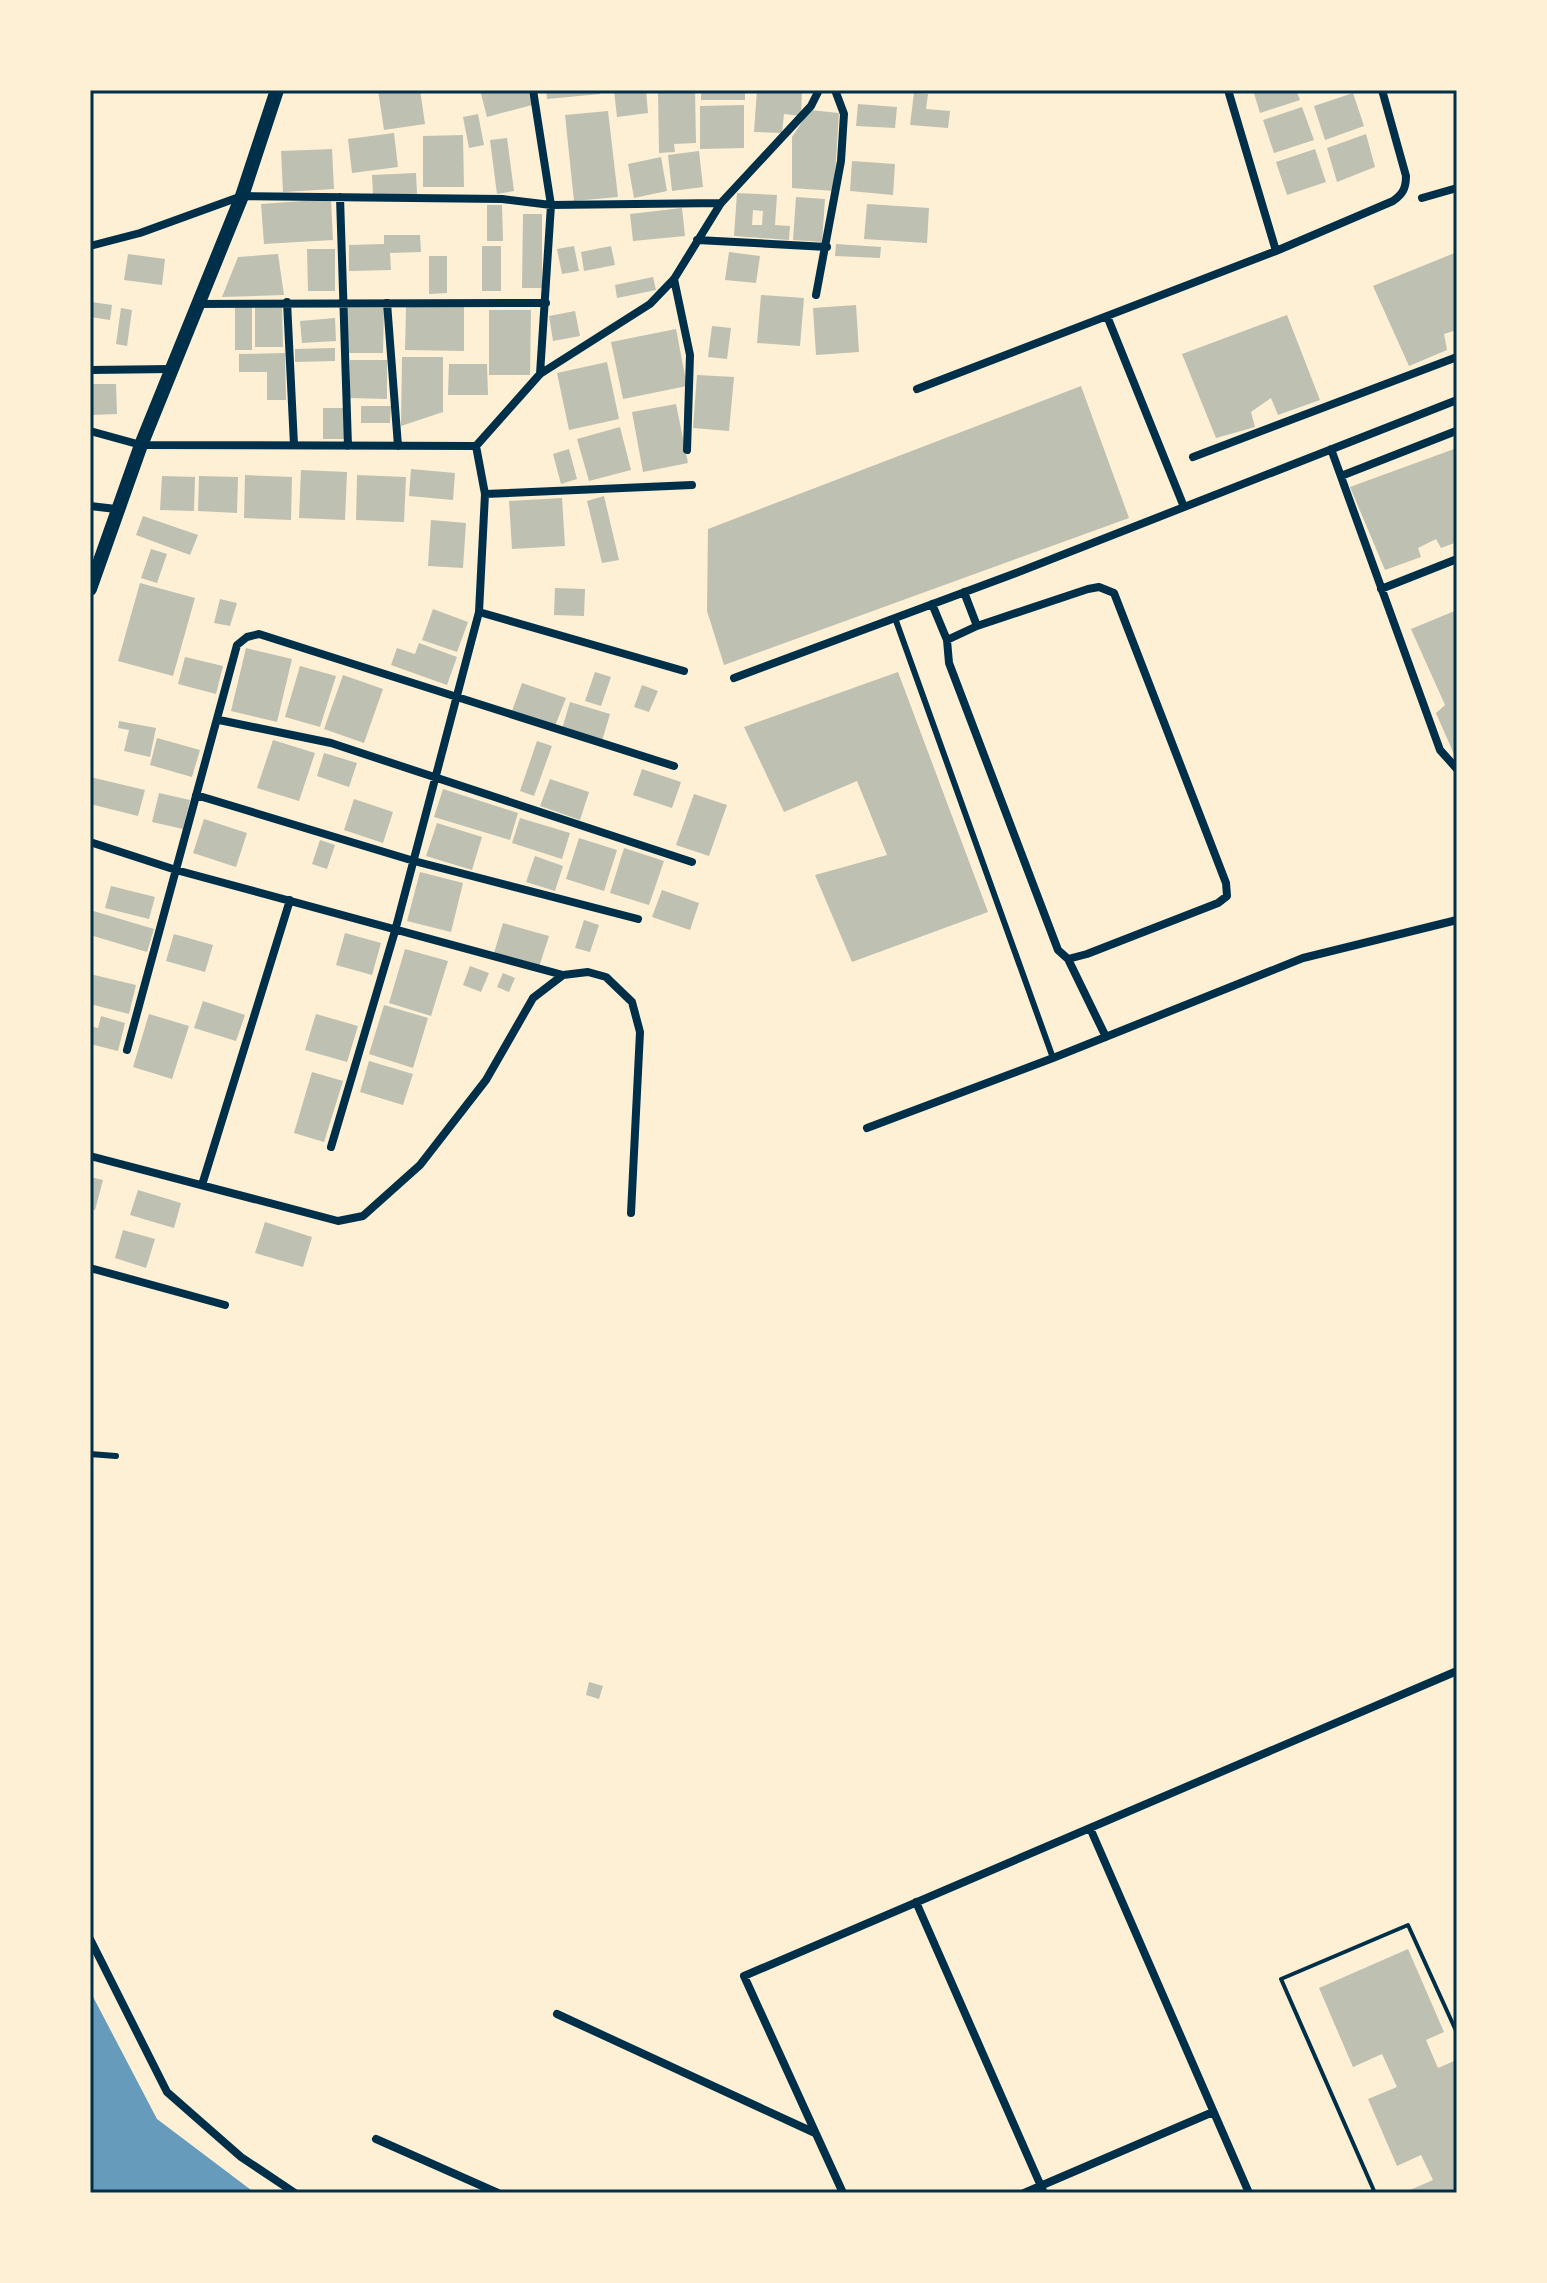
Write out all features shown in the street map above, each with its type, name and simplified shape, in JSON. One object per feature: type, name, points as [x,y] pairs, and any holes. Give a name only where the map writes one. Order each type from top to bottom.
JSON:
[{"type":"street","points":[[90,589],[116,509],[242,196],[277,90]]},
{"type":"street","points":[[533,90],[551,205],[540,374]]},
{"type":"street","points":[[90,431],[141,445],[476,446],[540,374],[650,304],[674,279],[721,203],[811,106],[819,90]]},
{"type":"street","points":[[816,295],[841,161],[844,114],[835,90]]},
{"type":"street","points":[[1228,90],[1276,251]]},
{"type":"street","points":[[917,389],[1276,251],[1393,201],[1402,195],[1406,176],[1382,90]]},
{"type":"street","points":[[1422,198],[1457,188]]},
{"type":"street","points":[[90,246],[140,233],[242,196],[502,199],[551,205],[721,203]]},
{"type":"street","points":[[340,197],[348,446]]},
{"type":"street","points":[[697,240],[827,247]]},
{"type":"street","points":[[674,279],[690,355],[687,450]]},
{"type":"street","points":[[287,302],[294,445]]},
{"type":"street","points":[[387,303],[398,446]]},
{"type":"street","points":[[196,304],[546,303]]},
{"type":"street","points":[[1107,316],[1184,507]]},
{"type":"street","points":[[1193,457],[1457,357]]},
{"type":"street","points":[[90,370],[171,369]]},
{"type":"street","points":[[734,678],[1457,400]]},
{"type":"street","points":[[1341,476],[1457,432]]},
{"type":"street","points":[[331,1147],[395,931],[479,612],[485,494],[476,446]]},
{"type":"street","points":[[1331,449],[1440,750],[1457,769]]},
{"type":"street","points":[[485,494],[692,485]]},
{"type":"street","points":[[90,506],[116,509]]},
{"type":"street","points":[[1381,589],[1457,559]]},
{"type":"street","points":[[947,640],[977,626],[1088,589],[1099,587],[1114,593],[1226,883],[1227,896],[1218,903],[1068,959]]},
{"type":"street","points":[[964,592],[977,626]]},
{"type":"street","points":[[932,604],[947,640],[946,655],[1058,950],[1068,959],[1106,1037]]},
{"type":"street","points":[[479,612],[684,671]]},
{"type":"street","points":[[127,1050],[237,645],[247,637],[259,634],[674,766]]},
{"type":"street","points":[[219,720],[331,743],[692,862]]},
{"type":"street","points":[[196,795],[414,861],[638,919]]},
{"type":"street","points":[[90,842],[176,870],[563,975],[588,972],[606,977],[632,1002],[640,1032],[631,1213]]},
{"type":"street","points":[[202,1185],[290,900]]},
{"type":"street","points":[[867,1128],[1303,958],[1457,920]]},
{"type":"street","points":[[90,1156],[338,1221],[363,1216],[420,1165],[486,1080],[533,998],[563,975]]},
{"type":"street","points":[[90,1268],[225,1305]]},
{"type":"street","points":[[843,2193],[744,1976],[1457,1671]]},
{"type":"street","points":[[1090,1828],[1249,2193]]},
{"type":"street","points":[[916,1902],[1042,2190]]},
{"type":"street","points":[[90,1939],[167,2092],[241,2157],[295,2193]]},
{"type":"street","points":[[557,2014],[816,2133]]},
{"type":"street","points":[[1024,2193],[1042,2190],[1213,2112]]},
{"type":"street","points":[[376,2139],[498,2193]]},
{"type":"lane","points":[[895,618],[1053,1058]]},
{"type":"lane","points":[[90,1454],[116,1456]]},
{"type":"path","points":[[1375,2193],[1281,1979],[1408,1925],[1457,2033]]},
{"type":"water","points":[[90,1991],[157,2119],[255,2193],[90,2193]]},
{"type":"building","points":[[378,90],[420,90],[425,124],[384,130]]},
{"type":"building","points":[[480,90],[528,90],[532,105],[487,117]]},
{"type":"building","points":[[546,90],[600,90],[600,94],[547,99]]},
{"type":"building","points":[[614,90],[646,90],[648,113],[617,117]]},
{"type":"building","points":[[658,90],[695,90],[696,143],[674,144],[675,152],[659,153]]},
{"type":"building","points":[[701,90],[745,90],[745,100],[701,100]]},
{"type":"building","points":[[757,90],[802,90],[801,116],[784,114],[782,133],[754,132]]},
{"type":"building","points":[[1253,90],[1296,90],[1300,100],[1260,113]]},
{"type":"building","points":[[914,93],[928,94],[926,109],[950,111],[948,128],[910,125]]},
{"type":"building","points":[[1353,93],[1364,126],[1325,140],[1314,106]]},
{"type":"building","points":[[858,104],[897,107],[895,128],[856,126]]},
{"type":"building","points":[[744,105],[744,148],[700,149],[700,106]]},
{"type":"building","points":[[1302,107],[1314,140],[1274,153],[1263,120]]},
{"type":"building","points":[[810,110],[839,113],[834,191],[792,188],[792,137]]},
{"type":"building","points":[[608,111],[618,197],[574,201],[565,115]]},
{"type":"building","points":[[478,114],[484,145],[469,148],[463,117]]},
{"type":"building","points":[[394,133],[398,167],[352,173],[348,139]]},
{"type":"building","points":[[1366,134],[1375,167],[1337,182],[1327,148]]},
{"type":"building","points":[[463,135],[464,187],[423,187],[423,136]]},
{"type":"building","points":[[507,138],[514,191],[497,194],[490,140]]},
{"type":"building","points":[[332,149],[334,189],[283,192],[281,151]]},
{"type":"building","points":[[1315,149],[1326,182],[1287,195],[1276,162]]},
{"type":"building","points":[[699,151],[703,187],[672,191],[668,155]]},
{"type":"building","points":[[661,157],[667,191],[634,198],[628,164]]},
{"type":"building","points":[[852,161],[895,164],[893,195],[850,191]]},
{"type":"building","points":[[416,173],[417,194],[373,195],[372,175]]},
{"type":"building","points":[[737,193],[777,195],[775,225],[790,226],[789,240],[734,236]],"holes":[[[753,210],[763,211],[762,225],[752,225]]]},
{"type":"building","points":[[796,197],[825,199],[822,242],[793,240]]},
{"type":"building","points":[[331,199],[333,240],[264,244],[261,204]]},
{"type":"building","points":[[867,204],[929,208],[927,243],[864,239]]},
{"type":"building","points":[[487,205],[502,205],[503,241],[487,241]]},
{"type":"building","points":[[682,208],[685,236],[633,241],[630,214]]},
{"type":"building","points":[[523,214],[542,214],[542,288],[522,288]]},
{"type":"building","points":[[384,235],[420,235],[421,252],[390,253],[391,270],[349,271],[349,245],[384,244]]},
{"type":"building","points":[[836,244],[881,247],[880,258],[835,256]]},
{"type":"building","points":[[482,246],[501,246],[501,291],[482,291]]},
{"type":"building","points":[[574,246],[579,271],[562,274],[557,249]]},
{"type":"building","points":[[611,246],[615,265],[584,271],[581,252]]},
{"type":"building","points":[[307,249],[335,249],[335,291],[308,291]]},
{"type":"building","points":[[729,252],[760,256],[756,283],[725,280]]},
{"type":"building","points":[[1457,252],[1457,330],[1444,334],[1447,350],[1409,366],[1373,286]]},
{"type":"building","points":[[128,254],[165,259],[162,285],[124,280]]},
{"type":"building","points":[[278,254],[284,295],[222,297],[238,257]]},
{"type":"building","points":[[429,256],[447,256],[447,293],[429,294]]},
{"type":"building","points":[[653,277],[656,290],[617,298],[615,285]]},
{"type":"building","points":[[761,295],[804,298],[800,346],[757,343]]},
{"type":"building","points":[[92,302],[112,305],[110,320],[90,317]]},
{"type":"building","points":[[282,305],[283,347],[255,347],[255,306]]},
{"type":"building","points":[[856,305],[859,352],[816,355],[813,308]]},
{"type":"building","points":[[252,306],[252,350],[235,350],[235,307]]},
{"type":"building","points":[[406,307],[464,307],[464,351],[405,350]]},
{"type":"building","points":[[121,308],[132,310],[127,346],[116,344]]},
{"type":"building","points":[[346,308],[384,308],[383,353],[346,353]]},
{"type":"building","points":[[489,310],[531,310],[530,375],[489,375]]},
{"type":"building","points":[[575,311],[580,336],[553,341],[549,316]]},
{"type":"building","points":[[1287,315],[1320,400],[1278,415],[1271,398],[1251,412],[1255,427],[1216,438],[1182,354]]},
{"type":"building","points":[[335,318],[336,341],[302,343],[300,321]]},
{"type":"building","points":[[712,326],[731,328],[727,359],[708,357]]},
{"type":"building","points":[[676,329],[687,386],[623,399],[611,342]]},
{"type":"building","points":[[335,348],[335,361],[295,362],[295,349]]},
{"type":"building","points":[[285,353],[286,400],[267,400],[267,372],[239,372],[239,354]]},
{"type":"building","points":[[402,357],[443,357],[443,412],[401,426]]},
{"type":"building","points":[[350,360],[387,360],[387,399],[350,398]]},
{"type":"building","points":[[607,362],[619,419],[569,430],[557,373]]},
{"type":"building","points":[[449,364],[487,364],[488,395],[448,395]]},
{"type":"building","points":[[697,375],[734,377],[729,431],[693,428]]},
{"type":"building","points":[[90,384],[116,384],[117,414],[90,415]]},
{"type":"building","points":[[1081,386],[1129,518],[724,665],[707,611],[708,529]]},
{"type":"building","points":[[676,404],[688,463],[643,472],[632,412]]},
{"type":"building","points":[[361,406],[391,406],[390,423],[361,423]]},
{"type":"building","points":[[323,408],[344,408],[345,439],[323,439]]},
{"type":"building","points":[[620,427],[631,470],[589,481],[577,439]]},
{"type":"building","points":[[569,449],[577,479],[561,484],[553,454]]},
{"type":"building","points":[[1454,449],[1457,458],[1457,542],[1441,548],[1436,539],[1418,548],[1421,557],[1385,570],[1350,487]]},
{"type":"building","points":[[411,469],[455,473],[453,500],[409,496]]},
{"type":"building","points":[[301,470],[347,472],[345,520],[299,518]]},
{"type":"building","points":[[245,475],[292,477],[291,520],[244,518]]},
{"type":"building","points":[[357,475],[406,477],[404,522],[356,520]]},
{"type":"building","points":[[162,476],[195,477],[194,511],[160,510]]},
{"type":"building","points":[[199,476],[238,477],[237,513],[198,511]]},
{"type":"building","points":[[604,496],[619,560],[602,563],[587,501]]},
{"type":"building","points":[[562,498],[565,546],[512,549],[509,501]]},
{"type":"building","points":[[143,516],[198,535],[190,555],[136,535]]},
{"type":"building","points":[[431,520],[466,523],[463,568],[428,566]]},
{"type":"building","points":[[151,549],[167,554],[157,583],[141,578]]},
{"type":"building","points":[[140,583],[195,598],[173,676],[118,661]]},
{"type":"building","points":[[555,588],[585,589],[584,616],[554,615]]},
{"type":"building","points":[[220,599],[237,603],[230,626],[214,623]]},
{"type":"building","points":[[433,609],[468,622],[457,652],[422,640]]},
{"type":"building","points":[[1457,610],[1457,761],[1436,713],[1445,705],[1411,629]]},
{"type":"building","points":[[419,643],[457,657],[447,685],[391,665],[397,648],[415,654]]},
{"type":"building","points":[[246,648],[292,659],[277,722],[231,711]]},
{"type":"building","points":[[185,657],[223,666],[216,694],[178,684]]},
{"type":"building","points":[[300,666],[336,676],[320,727],[285,717]]},
{"type":"building","points":[[595,672],[611,677],[601,706],[585,701]]},
{"type":"building","points":[[898,672],[988,912],[852,962],[815,875],[887,855],[857,781],[784,812],[744,727]]},
{"type":"building","points":[[343,675],[383,689],[364,743],[324,729]]},
{"type":"building","points":[[522,683],[566,698],[555,726],[512,711]]},
{"type":"building","points":[[642,685],[658,691],[649,712],[634,707]]},
{"type":"building","points":[[570,702],[610,714],[602,741],[562,729]]},
{"type":"building","points":[[119,721],[156,728],[150,757],[124,751],[129,730],[118,728]]},
{"type":"building","points":[[157,738],[200,750],[192,777],[150,765]]},
{"type":"building","points":[[273,740],[315,753],[299,801],[257,788]]},
{"type":"building","points":[[537,741],[552,746],[534,796],[520,791]]},
{"type":"building","points":[[324,753],[357,763],[349,787],[317,776]]},
{"type":"building","points":[[642,769],[681,782],[672,808],[633,795]]},
{"type":"building","points":[[90,777],[145,790],[138,816],[90,804]]},
{"type":"building","points":[[550,779],[589,792],[580,820],[540,806]]},
{"type":"building","points":[[443,789],[518,813],[510,840],[434,817]]},
{"type":"building","points":[[159,793],[190,800],[183,829],[152,822]]},
{"type":"building","points":[[694,794],[727,805],[709,856],[676,845]]},
{"type":"building","points":[[354,799],[393,812],[383,843],[344,830]]},
{"type":"building","points":[[520,818],[570,833],[562,859],[512,843]]},
{"type":"building","points":[[204,819],[247,833],[236,867],[193,853]]},
{"type":"building","points":[[437,823],[482,837],[472,870],[426,856]]},
{"type":"building","points":[[579,838],[617,850],[604,891],[566,879]]},
{"type":"building","points":[[320,840],[335,845],[327,869],[312,864]]},
{"type":"building","points":[[624,848],[664,861],[649,905],[610,893]]},
{"type":"building","points":[[535,856],[563,866],[555,891],[526,882]]},
{"type":"building","points":[[420,872],[463,883],[451,932],[407,921]]},
{"type":"building","points":[[111,886],[155,897],[149,919],[105,908]]},
{"type":"building","points":[[662,890],[699,903],[690,930],[652,917]]},
{"type":"building","points":[[90,910],[154,929],[147,952],[90,935]]},
{"type":"building","points":[[584,920],[599,925],[590,952],[575,948]]},
{"type":"building","points":[[503,923],[549,936],[539,967],[494,953]]},
{"type":"building","points":[[345,933],[381,943],[372,975],[336,965]]},
{"type":"building","points":[[174,934],[213,945],[205,972],[166,961]]},
{"type":"building","points":[[405,949],[448,961],[431,1016],[389,1003]]},
{"type":"building","points":[[470,966],[489,973],[481,992],[463,985]]},
{"type":"building","points":[[503,973],[515,978],[509,992],[497,987]]},
{"type":"building","points":[[90,974],[136,985],[129,1014],[90,1004]]},
{"type":"building","points":[[203,1001],[245,1015],[236,1041],[194,1028]]},
{"type":"building","points":[[384,1005],[428,1018],[413,1068],[369,1054]]},
{"type":"building","points":[[149,1014],[189,1026],[172,1079],[133,1067]]},
{"type":"building","points":[[316,1014],[358,1026],[347,1062],[305,1050]]},
{"type":"building","points":[[101,1016],[125,1023],[118,1051],[90,1044],[90,1026],[98,1028]]},
{"type":"building","points":[[369,1061],[413,1074],[403,1105],[360,1092]]},
{"type":"building","points":[[312,1072],[343,1081],[324,1142],[294,1133]]},
{"type":"building","points":[[90,1177],[103,1180],[95,1210],[90,1209]]},
{"type":"building","points":[[138,1190],[181,1203],[174,1228],[130,1215]]},
{"type":"building","points":[[265,1222],[312,1237],[303,1267],[255,1253]]},
{"type":"building","points":[[123,1230],[155,1239],[146,1268],[115,1258]]},
{"type":"building","points":[[589,1682],[603,1686],[599,1699],[586,1695]]},
{"type":"building","points":[[1408,1949],[1444,2032],[1426,2040],[1438,2068],[1454,2061],[1457,2066],[1457,2193],[1403,2193],[1433,2180],[1421,2155],[1397,2166],[1368,2099],[1397,2087],[1382,2054],[1353,2067],[1319,1988]]}]
